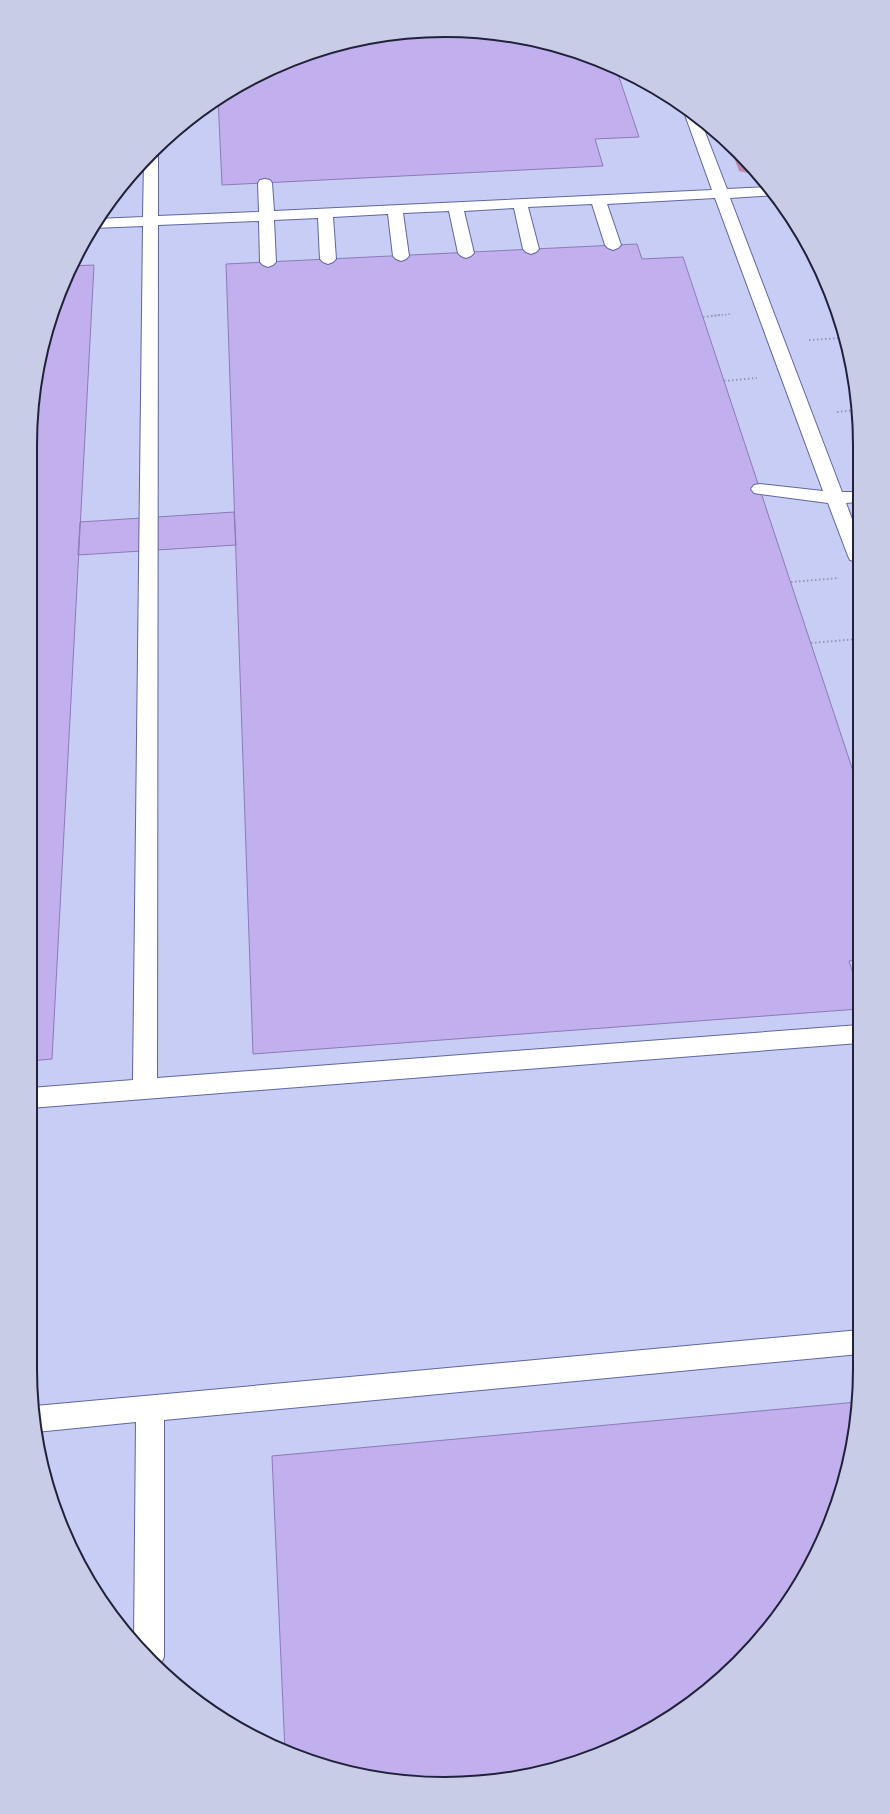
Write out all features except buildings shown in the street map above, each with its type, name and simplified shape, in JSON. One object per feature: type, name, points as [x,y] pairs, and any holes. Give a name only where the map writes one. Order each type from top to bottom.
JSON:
[{"type":"lane","points":[[695,123],[722,193],[764,312],[853,545]]},
{"type":"lane","points":[[145,1089],[151,163]]},
{"type":"lane","points":[[265,183],[268,262]]},
{"type":"lane","points":[[103,224],[764,191]]},
{"type":"lane","points":[[598,200],[613,245]]},
{"type":"lane","points":[[520,204],[531,249]]},
{"type":"lane","points":[[456,207],[466,253]]},
{"type":"lane","points":[[395,210],[401,256]]},
{"type":"lane","points":[[325,213],[328,259]]},
{"type":"lane","points":[[760,489],[835,498],[853,497]]},
{"type":"lane","points":[[37,1097],[853,1034]]},
{"type":"lane","points":[[40,1419],[853,1343]]},
{"type":"lane","points":[[148,1648],[150,1408]]},
{"type":"path","points":[[791,582],[842,578]]},
{"type":"path","points":[[811,643],[853,639]]},
{"type":"shaded area","points":[[734,158],[749,173],[739,171]]}]
